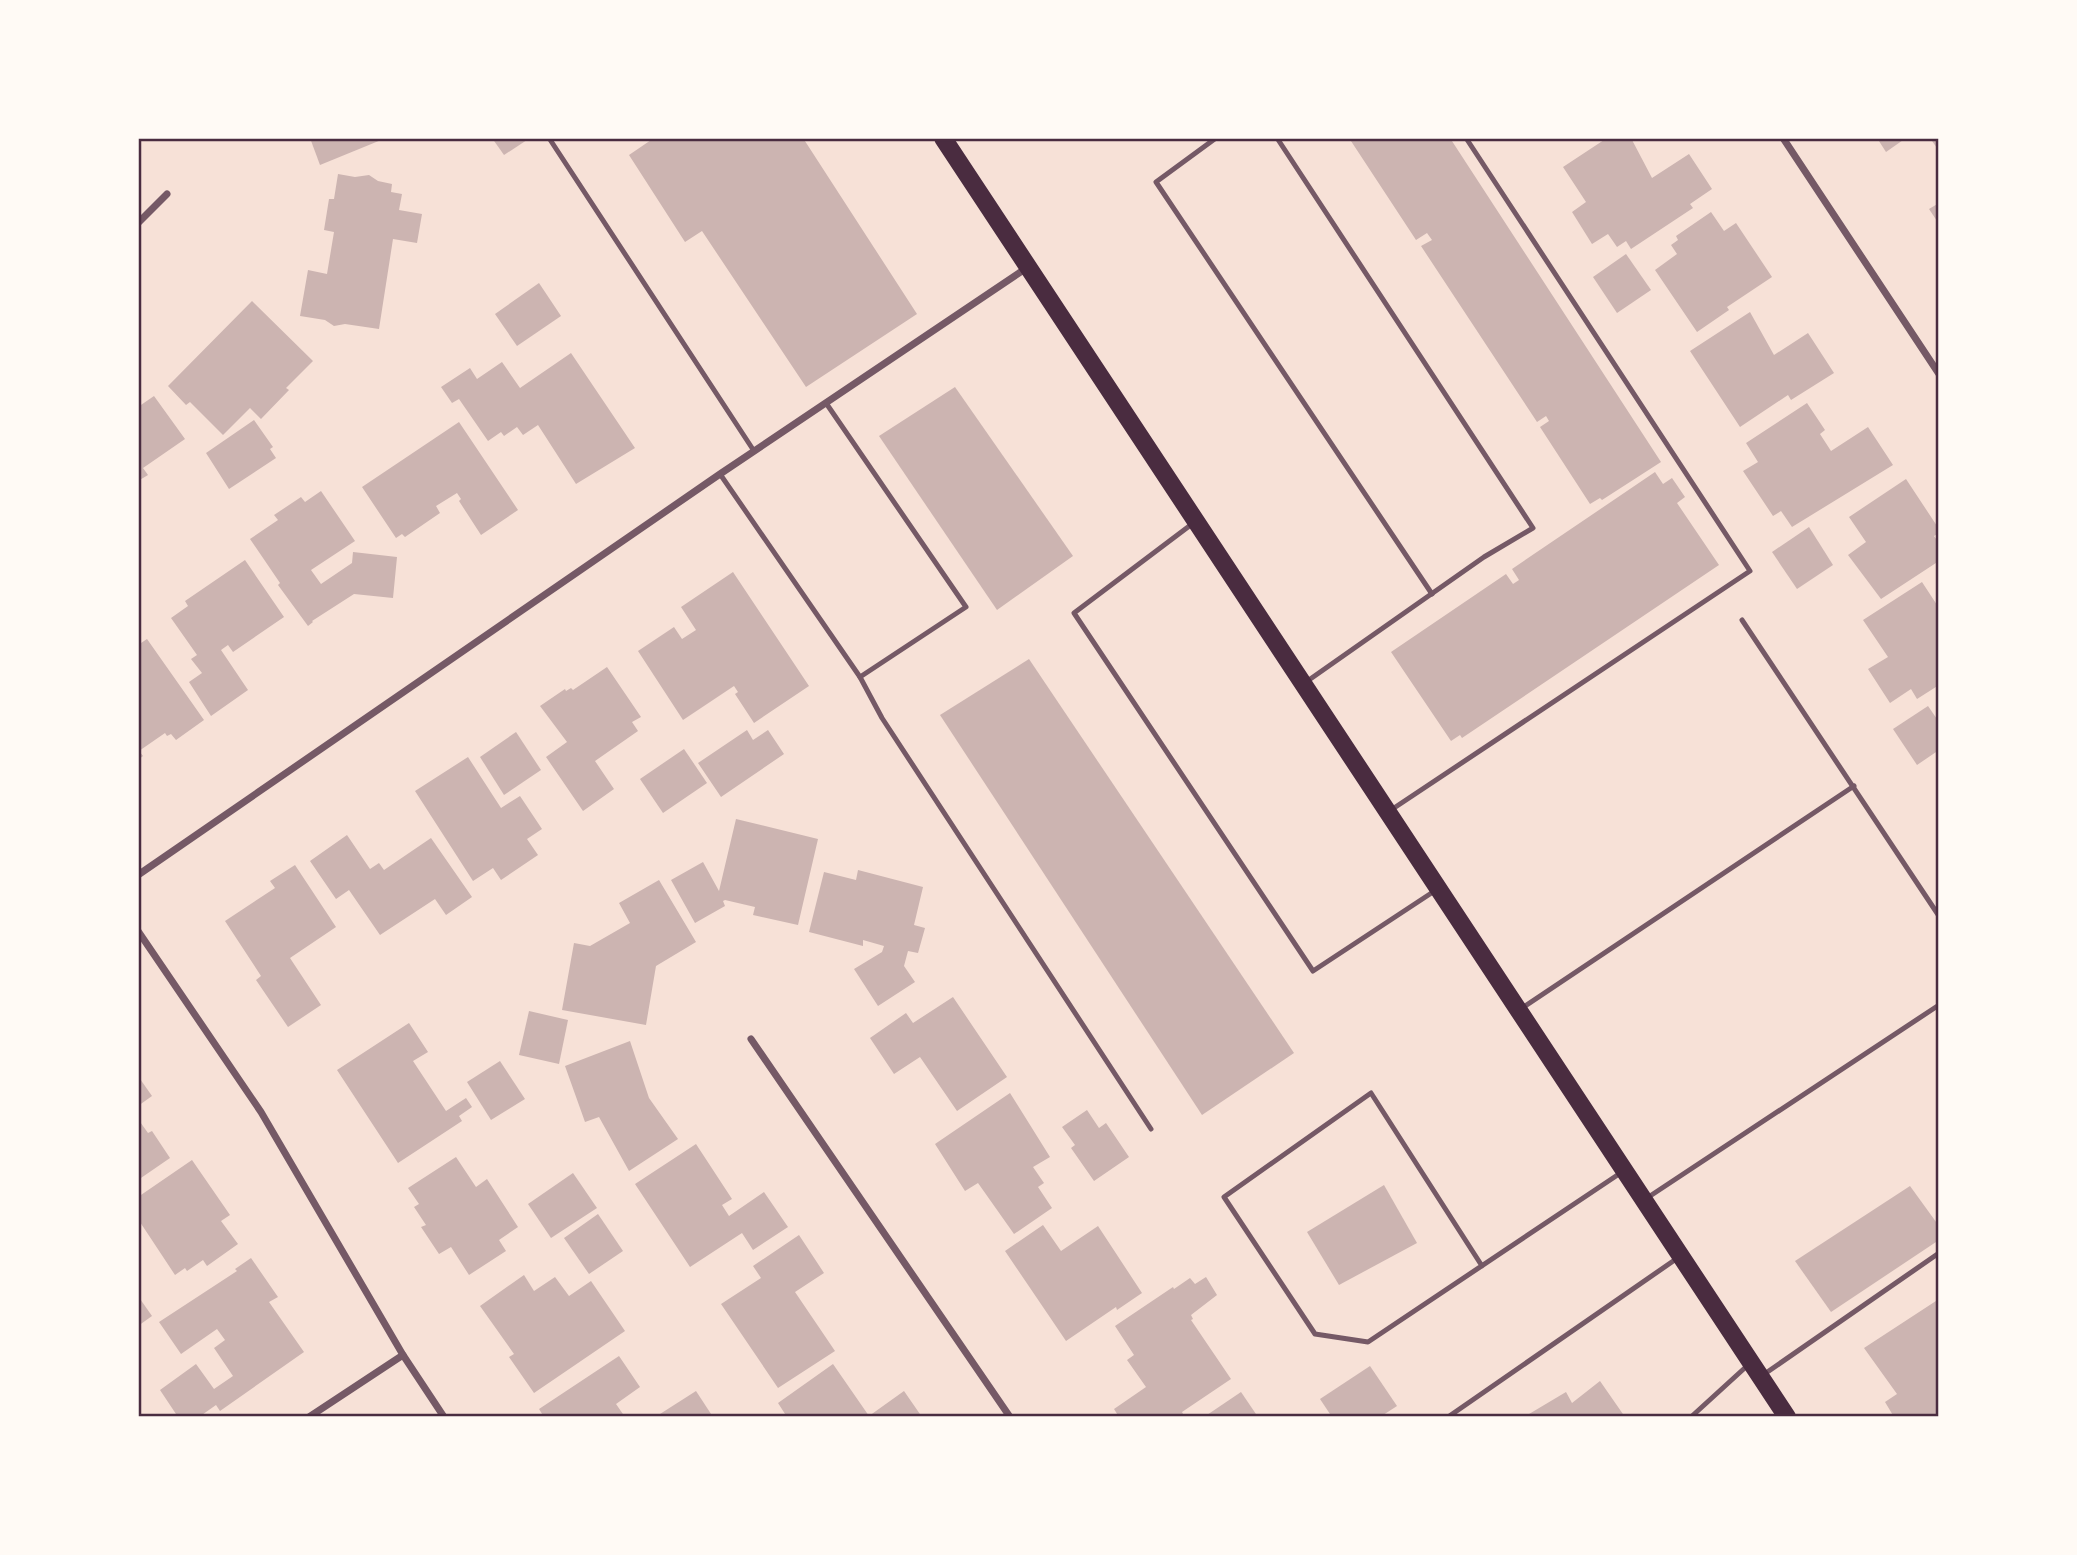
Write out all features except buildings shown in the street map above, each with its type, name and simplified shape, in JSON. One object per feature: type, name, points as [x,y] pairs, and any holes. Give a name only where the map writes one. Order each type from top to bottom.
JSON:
[{"type":"main road","points":[[943,138],[1787,1417]]},
{"type":"street","points":[[1783,138],[1939,374]]},
{"type":"street","points":[[138,223],[167,194]]},
{"type":"street","points":[[138,875],[720,474],[1028,267]]},
{"type":"street","points":[[138,931],[261,1112],[402,1355],[444,1417]]},
{"type":"street","points":[[751,1038],[1010,1417]]},
{"type":"street","points":[[309,1417],[402,1355]]},
{"type":"lane","points":[[549,138],[754,451]]},
{"type":"lane","points":[[1216,138],[1156,181],[1432,594]]},
{"type":"lane","points":[[1277,138],[1533,528],[1484,557],[1304,684]]},
{"type":"lane","points":[[1388,811],[1750,571],[1466,138]]},
{"type":"lane","points":[[826,403],[966,607],[860,677]]},
{"type":"lane","points":[[720,474],[860,677],[882,718],[1151,1129]]},
{"type":"lane","points":[[1196,521],[1074,613],[1313,971],[1439,889]]},
{"type":"lane","points":[[1742,620],[1939,916]]},
{"type":"lane","points":[[1519,1010],[1854,786]]},
{"type":"lane","points":[[1644,1200],[1939,1005]]},
{"type":"lane","points":[[1482,1266],[1371,1093],[1224,1197],[1315,1334],[1368,1342],[1625,1171]]},
{"type":"lane","points":[[1691,1417],[1756,1369],[1939,1253]]},
{"type":"lane","points":[[1448,1417],[1681,1255]]}]
